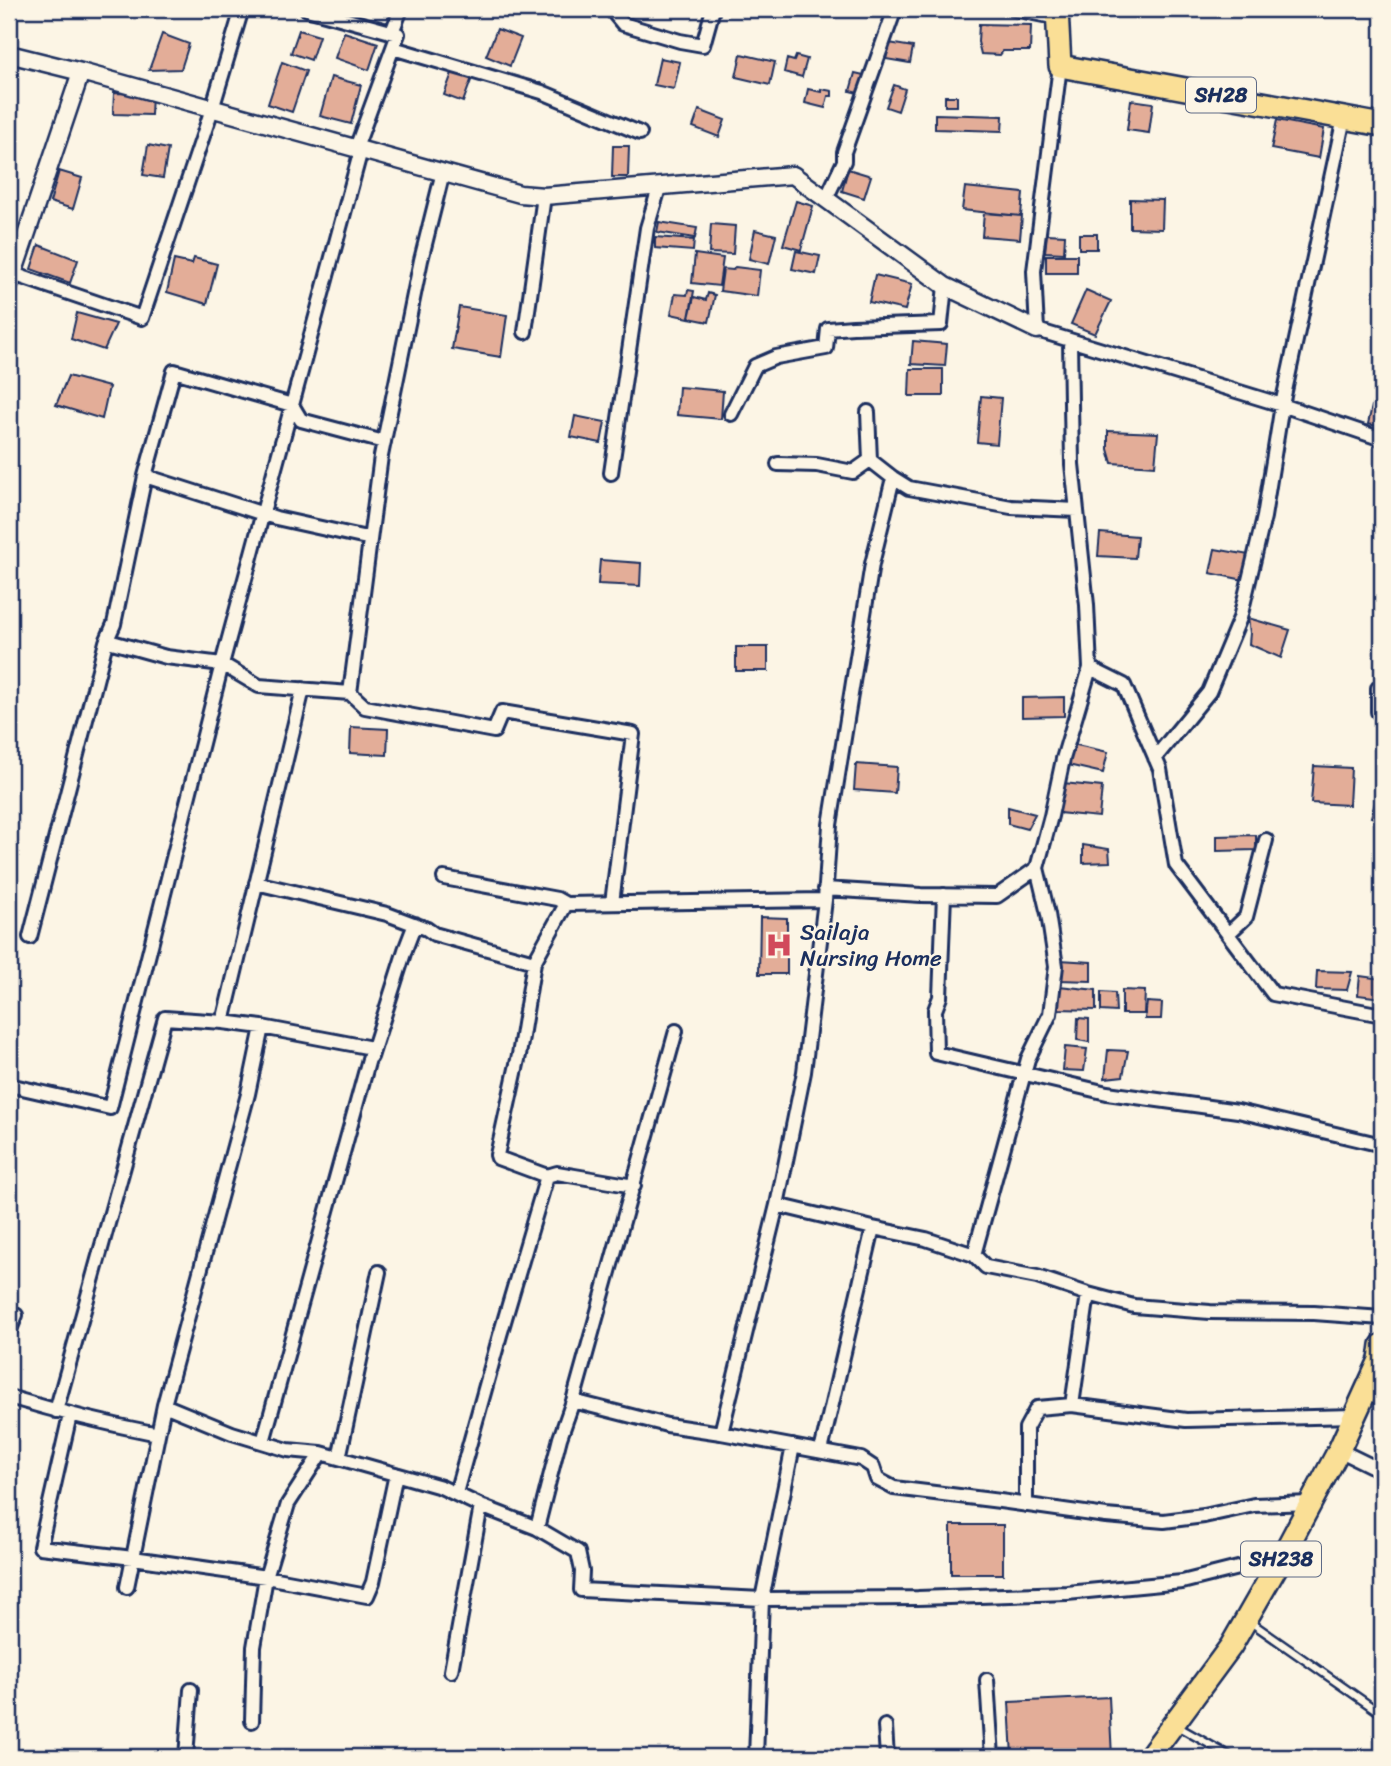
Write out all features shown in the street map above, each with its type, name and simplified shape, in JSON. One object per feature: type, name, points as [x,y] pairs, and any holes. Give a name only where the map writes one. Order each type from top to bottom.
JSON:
[{"type":"main road","points":[[1058,13],[1060,66]]},
{"type":"main road","name":"SH28","points":[[1060,66],[1382,125]]},
{"type":"main road","name":"SH238","points":[[1149,1757],[1231,1646],[1247,1619],[1339,1450],[1381,1355]]},
{"type":"street","points":[[81,72],[11,280],[142,318],[212,109],[242,9]]},
{"type":"street","points":[[9,1085],[110,1108],[222,664],[358,149],[398,34],[307,9]]},
{"type":"street","points":[[392,32],[401,9]]},
{"type":"street","points":[[614,9],[623,24],[702,45],[713,9]]},
{"type":"street","points":[[826,199],[844,161],[844,152],[895,9]]},
{"type":"street","points":[[1014,9],[1058,13]]},
{"type":"street","points":[[393,48],[542,92],[640,133]]},
{"type":"street","points":[[9,54],[520,194],[544,196],[659,188],[793,175],[945,286],[1037,330],[1282,405],[1382,439]]},
{"type":"street","points":[[1037,330],[1034,271],[1060,66]]},
{"type":"street","points":[[1155,758],[1209,692],[1240,618],[1264,517],[1282,405],[1344,118]]},
{"type":"street","points":[[349,693],[384,442],[421,260],[443,172]]},
{"type":"street","points":[[611,473],[647,228],[659,188]]},
{"type":"street","points":[[525,332],[544,196]]},
{"type":"street","points":[[731,414],[755,366],[776,357],[826,348],[828,329],[941,324],[945,286]]},
{"type":"street","points":[[974,1255],[1028,1059],[1050,1014],[1056,966],[1037,868],[1063,759],[1090,668],[1087,605],[1072,464],[1070,341]]},
{"type":"street","points":[[30,937],[106,642],[114,624],[145,476],[174,372],[292,405],[301,420],[384,442]]},
{"type":"street","points":[[868,412],[870,460],[909,488],[1011,507],[1077,510]]},
{"type":"street","points":[[778,464],[817,465],[853,472],[870,460]]},
{"type":"street","points":[[145,476],[263,513],[370,537]]},
{"type":"street","points":[[721,1433],[776,1205],[804,1072],[831,825],[872,564],[893,478]]},
{"type":"street","points":[[106,642],[166,657],[222,664],[259,686],[349,693],[365,707],[494,731],[502,712],[633,734],[612,902]]},
{"type":"street","points":[[1090,668],[1124,685],[1160,769],[1176,865],[1273,994],[1382,1015]]},
{"type":"street","points":[[1378,712],[1378,688],[1382,689]]},
{"type":"street","points":[[223,1022],[303,690]]},
{"type":"street","points":[[1228,934],[1246,917],[1266,840]]},
{"type":"street","points":[[444,878],[557,899],[566,904],[825,894],[997,896],[1037,868]]},
{"type":"street","points":[[256,883],[387,914],[435,934],[534,962]]},
{"type":"street","points":[[944,895],[940,997],[935,1010],[936,1053],[1107,1093],[1238,1111],[1382,1145]]},
{"type":"street","points":[[566,904],[534,962],[519,1055],[497,1155],[498,1158],[547,1175],[557,1173],[634,1186]]},
{"type":"street","points":[[361,1089],[415,924]]},
{"type":"street","points":[[56,1412],[165,1018],[262,1027],[372,1048],[263,1442]]},
{"type":"street","points":[[127,1587],[164,1405],[248,1094],[262,1027]]},
{"type":"street","points":[[537,1528],[676,1031]]},
{"type":"street","points":[[456,1493],[547,1175]]},
{"type":"street","points":[[776,1205],[926,1239],[974,1255],[986,1267],[1037,1277],[1134,1306],[1382,1318]]},
{"type":"street","points":[[821,1451],[873,1228]]},
{"type":"street","points":[[340,1458],[379,1272]]},
{"type":"street","points":[[1072,1405],[1088,1294]]},
{"type":"street","points":[[9,1332],[16,1315]]},
{"type":"street","points":[[9,1397],[103,1424],[158,1434]]},
{"type":"street","points":[[573,1401],[667,1425],[861,1459],[873,1467],[877,1479],[894,1488],[1164,1521],[1205,1516],[1254,1505],[1311,1503]]},
{"type":"street","points":[[164,1405],[232,1433],[288,1450],[321,1453],[441,1487],[537,1528],[578,1552],[582,1571],[581,1590],[762,1598],[918,1598],[1067,1593],[1182,1582],[1282,1557]]},
{"type":"street","points":[[1026,1505],[1026,1428],[1037,1408],[1072,1405],[1186,1420],[1354,1416]]},
{"type":"street","points":[[70,1415],[40,1547],[266,1577],[366,1596],[373,1582],[396,1474]]},
{"type":"street","points":[[756,1757],[762,1598],[793,1446]]},
{"type":"street","points":[[1339,1450],[1382,1471]]},
{"type":"street","points":[[252,1721],[254,1647],[266,1577],[288,1504],[321,1453]]},
{"type":"street","points":[[452,1671],[481,1506]]},
{"type":"street","points":[[987,1680],[992,1757]]},
{"type":"street","points":[[186,1757],[191,1690]]},
{"type":"street","points":[[885,1726],[887,1757]]},
{"type":"lane","points":[[1247,1619],[1382,1714]]},
{"type":"lane","points":[[1174,1724],[1222,1755],[1232,1757]]},
{"type":"building","points":[[573,9],[601,9],[598,18]]},
{"type":"building","points":[[979,24],[1031,25],[1030,51],[1003,51],[1000,55],[981,54],[978,42]]},
{"type":"building","points":[[497,29],[521,38],[510,66],[486,56]]},
{"type":"building","points":[[299,30],[319,36],[311,60],[291,53]]},
{"type":"building","points":[[344,32],[378,43],[369,70],[335,58]]},
{"type":"building","points":[[162,34],[189,44],[181,69],[149,70]]},
{"type":"building","points":[[889,43],[913,47],[910,63],[886,59]]},
{"type":"building","points":[[741,54],[775,62],[770,85],[736,77]]},
{"type":"building","points":[[796,56],[807,59],[802,77],[784,72],[787,59],[794,61]]},
{"type":"building","points":[[660,58],[680,62],[674,89],[654,85]]},
{"type":"building","points":[[282,62],[306,71],[292,112],[268,104]]},
{"type":"building","points":[[454,68],[473,75],[463,102],[444,95]]},
{"type":"building","points":[[855,73],[868,76],[862,94],[850,91]]},
{"type":"building","points":[[331,77],[361,85],[351,124],[320,116]]},
{"type":"building","points":[[894,85],[905,89],[898,111],[886,107]]},
{"type":"building","points":[[808,89],[832,91],[825,108],[805,103]]},
{"type":"building","points":[[114,93],[152,94],[151,115],[113,114]]},
{"type":"building","points":[[945,96],[957,96],[957,106],[945,106]]},
{"type":"building","points":[[1131,100],[1153,103],[1149,133],[1127,130]]},
{"type":"building","points":[[699,110],[725,120],[719,137],[693,127]]},
{"type":"building","points":[[935,114],[1003,116],[1002,131],[935,129]]},
{"type":"building","points":[[1277,120],[1324,129],[1319,158],[1271,149]]},
{"type":"building","points":[[148,145],[168,149],[163,178],[143,175]]},
{"type":"building","points":[[613,146],[629,146],[628,177],[612,177]]},
{"type":"building","points":[[848,169],[871,176],[864,198],[842,191]]},
{"type":"building","points":[[59,171],[82,178],[73,209],[50,202]]},
{"type":"building","points":[[965,187],[1023,193],[1021,216],[962,210]]},
{"type":"building","points":[[1130,199],[1163,200],[1162,229],[1130,228]]},
{"type":"building","points":[[796,201],[813,206],[801,250],[783,245]]},
{"type":"building","points":[[984,213],[1022,216],[1020,239],[982,236]]},
{"type":"building","points":[[659,222],[697,228],[695,238],[657,232]]},
{"type":"building","points":[[711,224],[735,226],[733,254],[709,253]]},
{"type":"building","points":[[755,230],[776,235],[769,264],[749,259]]},
{"type":"building","points":[[1047,234],[1065,235],[1064,253],[1045,252]]},
{"type":"building","points":[[1079,234],[1097,234],[1097,249],[1079,249]]},
{"type":"building","points":[[655,237],[694,240],[693,251],[655,248]]},
{"type":"building","points":[[39,245],[78,260],[70,283],[31,269]]},
{"type":"building","points":[[796,251],[820,256],[816,274],[792,269]]},
{"type":"building","points":[[695,254],[723,258],[719,286],[692,283]]},
{"type":"building","points":[[1046,255],[1077,255],[1077,273],[1046,273]]},
{"type":"building","points":[[194,258],[217,264],[207,304],[167,292],[174,260],[192,264]]},
{"type":"building","points":[[735,267],[760,270],[757,296],[720,291],[723,269],[733,270]]},
{"type":"building","points":[[875,275],[912,284],[905,310],[869,302]]},
{"type":"building","points":[[688,290],[694,291],[689,318],[671,314],[675,294],[687,295]]},
{"type":"building","points":[[1086,290],[1111,301],[1095,334],[1071,324]]},
{"type":"building","points":[[708,293],[715,295],[709,322],[689,318],[694,297],[706,300]]},
{"type":"building","points":[[459,307],[507,315],[501,357],[452,349]]},
{"type":"building","points":[[77,313],[116,324],[104,350],[71,339]]},
{"type":"building","points":[[913,341],[947,344],[945,366],[911,364]]},
{"type":"building","points":[[1382,361],[1382,427],[1368,424]]},
{"type":"building","points":[[910,369],[943,369],[943,396],[909,396]]},
{"type":"building","points":[[68,376],[109,387],[102,419],[56,405]]},
{"type":"building","points":[[679,387],[723,391],[721,419],[677,415]]},
{"type":"building","points":[[981,396],[1001,398],[997,444],[977,442]]},
{"type":"building","points":[[575,416],[605,422],[601,443],[571,437]]},
{"type":"building","points":[[1108,431],[1158,433],[1155,466],[1112,463],[1108,449]]},
{"type":"building","points":[[1100,533],[1137,536],[1135,558],[1098,556]]},
{"type":"building","points":[[1215,549],[1249,555],[1244,580],[1210,573]]},
{"type":"building","points":[[600,560],[641,563],[640,586],[598,584]]},
{"type":"building","points":[[1248,618],[1290,630],[1281,658],[1249,644]]},
{"type":"building","points":[[736,647],[768,647],[768,671],[736,671]]},
{"type":"building","points":[[1064,697],[1064,716],[1022,717],[1022,698]]},
{"type":"building","points":[[351,727],[388,729],[387,755],[350,753]]},
{"type":"building","points":[[1072,744],[1108,752],[1103,773],[1068,765]]},
{"type":"building","points":[[856,764],[897,767],[895,793],[854,790]]},
{"type":"building","points":[[1314,766],[1351,768],[1349,805],[1311,803]]},
{"type":"building","points":[[1063,783],[1102,787],[1099,817],[1059,813]]},
{"type":"building","points":[[1378,792],[1382,793],[1382,820],[1371,817]]},
{"type":"building","points":[[1008,807],[1035,814],[1027,829],[1008,824]]},
{"type":"building","points":[[1256,835],[1256,850],[1217,851],[1217,836]]},
{"type":"building","points":[[1083,845],[1109,849],[1110,862],[1083,863]]},
{"type":"building","points":[[760,917],[787,918],[787,974],[759,974]]},
{"type":"building","points":[[1060,960],[1091,962],[1091,981],[1059,980]]},
{"type":"building","points":[[1317,971],[1352,972],[1347,990],[1316,989]]},
{"type":"building","points":[[1360,976],[1382,979],[1382,998],[1358,995]]},
{"type":"building","points":[[1059,986],[1096,990],[1096,1010],[1058,1009]]},
{"type":"building","points":[[1122,990],[1145,991],[1144,1014],[1122,1014]]},
{"type":"building","points":[[1101,992],[1115,993],[1116,1012],[1101,1011]]},
{"type":"building","points":[[1147,1002],[1162,1003],[1161,1019],[1145,1019]]},
{"type":"building","points":[[1078,1018],[1089,1019],[1089,1042],[1077,1040]]},
{"type":"building","points":[[1065,1047],[1087,1049],[1084,1071],[1063,1070]]},
{"type":"building","points":[[1108,1050],[1128,1051],[1123,1076],[1105,1078]]},
{"type":"building","points":[[951,1525],[1003,1525],[1003,1574],[951,1574]]},
{"type":"building","points":[[1109,1697],[1112,1757],[1012,1757],[1009,1702]]},
{"type":"place","name":"Sailaja Nursing Home","points":[[779,945]]}]
